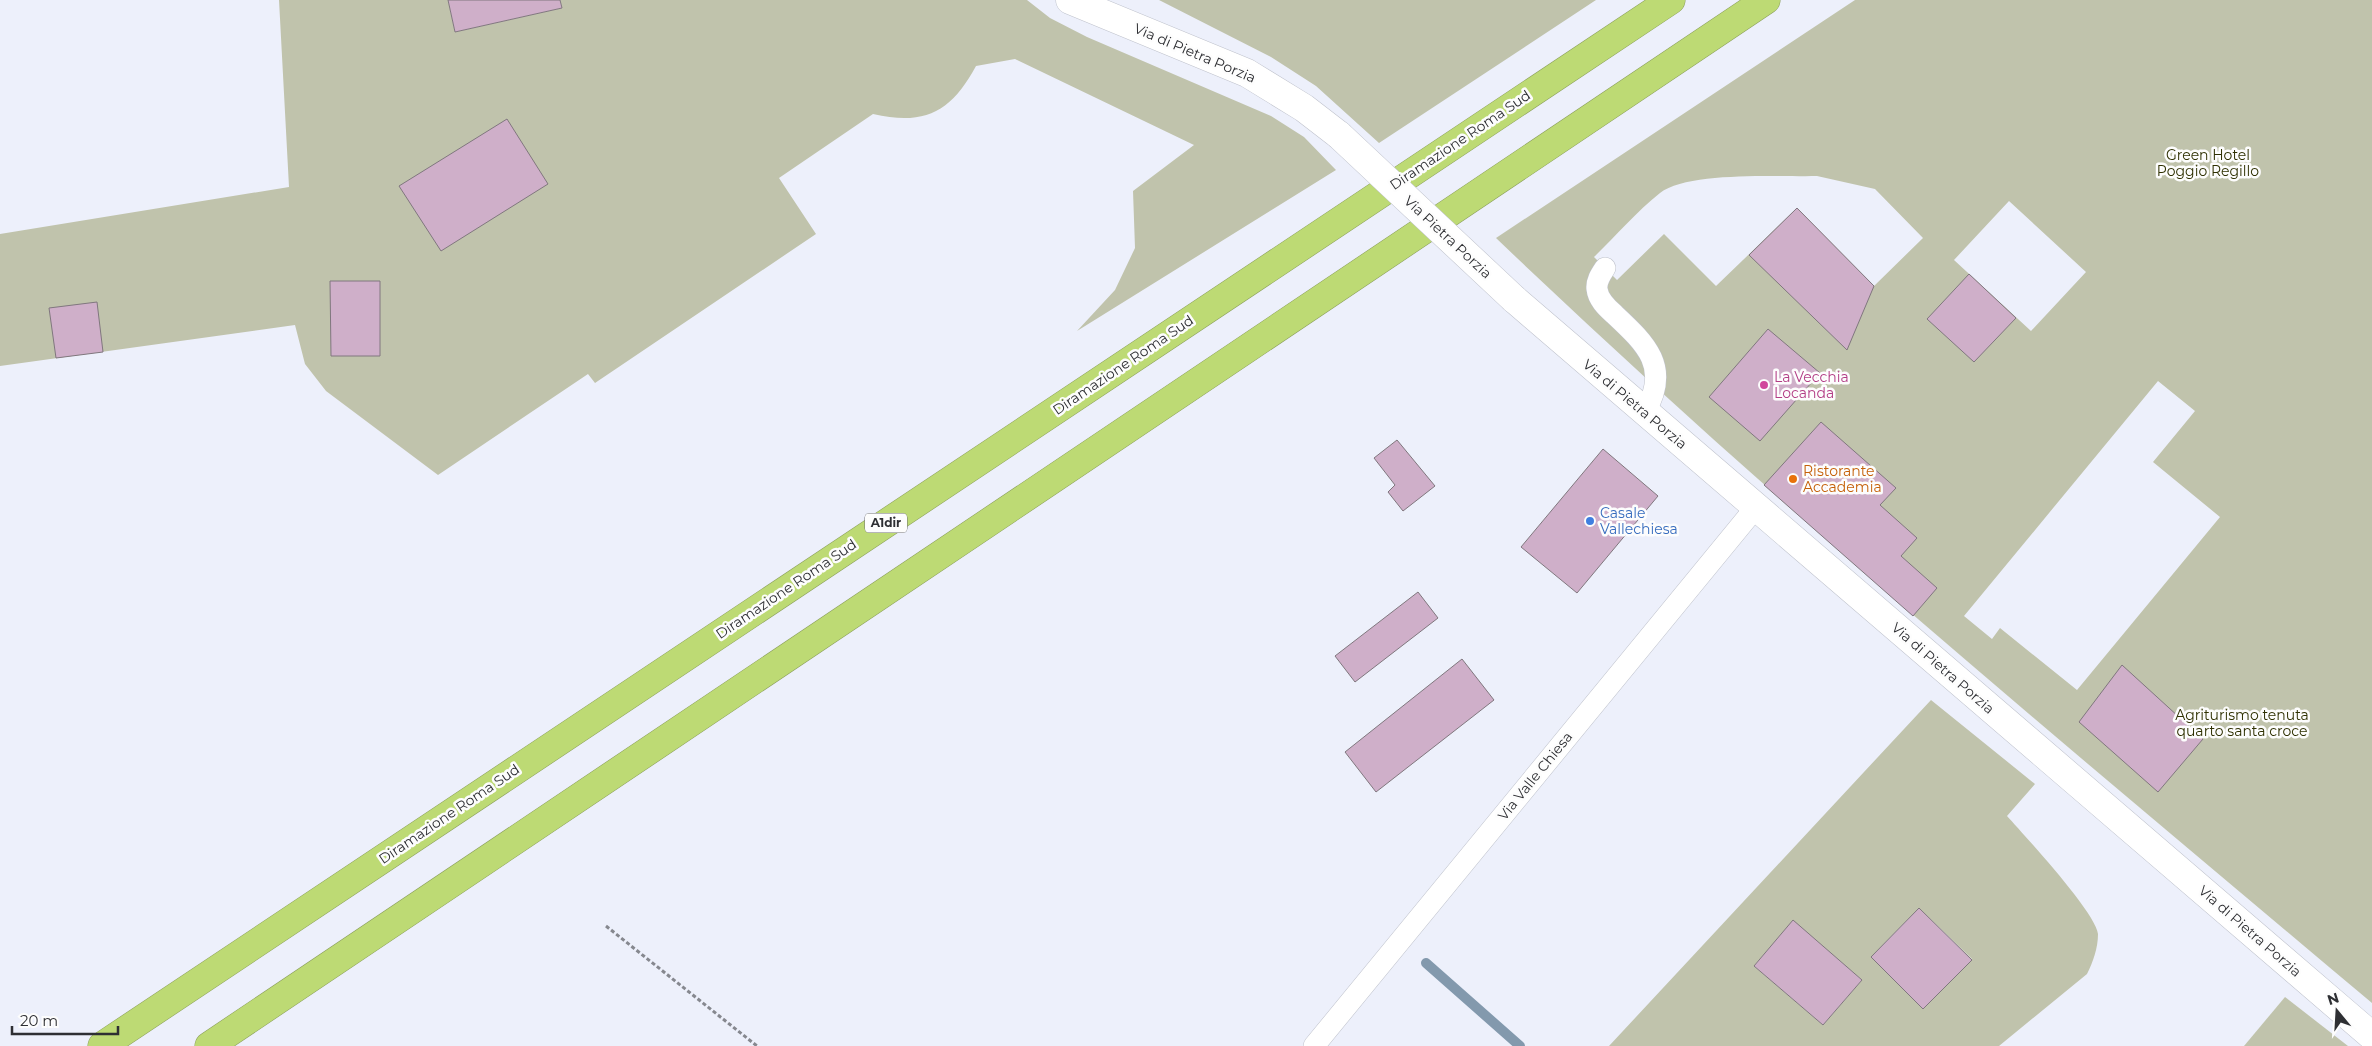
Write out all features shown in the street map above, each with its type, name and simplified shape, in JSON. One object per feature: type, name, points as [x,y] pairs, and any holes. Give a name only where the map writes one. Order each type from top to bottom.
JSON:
[{"type":"highway","name":"Diramazione Roma Sud","points":[[102,1046],[1671,0]]},
{"type":"highway","points":[[209,1046],[1766,0]]},
{"type":"street","name":"Via di Pietra Porzia","points":[[1070,0],[1247,73],[1304,108],[1339,135]]},
{"type":"street","name":"Via Pietra Porzia","points":[[1339,135],[1514,299]]},
{"type":"street","name":"Via di Pietra Porzia","points":[[1514,299],[2372,1036]]},
{"type":"lane","points":[[1605,268],[1598,278],[1596,287],[1598,295],[1604,305],[1644,344],[1656,369],[1656,386],[1646,412]]},
{"type":"lane","name":"Via Valle Chiesa","points":[[1314,1046],[1756,507]]},
{"type":"path","points":[[606,926],[757,1046]]},
{"type":"green space","points":[[279,0],[448,0],[455,32],[562,8],[560,0],[1027,0],[1050,18],[1087,37],[1271,116],[1304,137],[1336,170],[1077,331],[1115,290],[1135,248],[1133,191],[1194,145],[1015,59],[976,66],[957,95],[935,112],[908,118],[873,114],[779,178],[816,234],[595,383],[588,374],[438,475],[326,391],[305,364],[295,325],[0,366],[0,234],[289,187]]},
{"type":"green space","points":[[1159,0],[1596,0],[1379,143],[1316,86],[1271,57]]},
{"type":"green space","name":"Green Hotel Poggio Regillo","points":[[1855,0],[2372,0],[2372,1003],[2038,722],[1818,532],[1602,338],[1496,238]],"holes":[[[1817,176],[1875,189],[1923,238],[1874,286],[1797,208],[1716,286],[1664,234],[1617,280],[1594,257],[1651,200],[1673,186],[1712,178]],[[2009,201],[2086,272],[2031,331],[1954,260]],[[2158,381],[2195,411],[2153,462],[2220,517],[2077,690],[2000,628],[1992,639],[1964,616]]]},
{"type":"green space","points":[[1931,700],[2035,784],[2007,816],[2073,893],[2094,924],[2098,934],[2095,955],[2087,974],[1999,1046],[1609,1046]],"holes":[[[1919,908],[1972,959],[1923,1009],[1871,957]],[[1793,921],[1862,980],[1823,1025],[1754,966]]]},
{"type":"green space","points":[[2285,997],[2348,1046],[2244,1046]]},
{"type":"building","points":[[448,0],[560,0],[562,8],[455,32]]},
{"type":"building","points":[[507,119],[548,184],[441,251],[399,186]]},
{"type":"building","points":[[1797,208],[1874,286],[1847,350],[1749,255]]},
{"type":"building","points":[[1969,274],[2016,318],[1974,362],[1927,319]]},
{"type":"building","points":[[330,281],[380,281],[380,356],[331,356]]},
{"type":"building","points":[[97,302],[103,352],[56,358],[49,308]]},
{"type":"building","name":"La Vecchia Locanda","points":[[1768,329],[1820,373],[1760,441],[1709,397]]},
{"type":"building","points":[[1821,422],[1896,488],[1880,505],[1917,538],[1901,556],[1937,588],[1913,616],[1764,485]]},
{"type":"building","points":[[1397,440],[1435,486],[1403,511],[1388,492],[1395,485],[1374,458]]},
{"type":"building","name":"Casale Vallechiesa","points":[[1603,449],[1658,496],[1577,593],[1521,547]]},
{"type":"building","points":[[1418,592],[1438,618],[1355,682],[1335,656]]},
{"type":"building","points":[[1462,659],[1494,700],[1376,792],[1345,752]]},
{"type":"building","points":[[2122,665],[2203,739],[2158,792],[2079,722]]},
{"type":"building","points":[[1919,908],[1972,960],[1923,1009],[1871,957]]},
{"type":"building","points":[[1793,920],[1862,980],[1823,1025],[1754,966]]},
{"type":"waterway","points":[[1426,963],[1520,1046]]},
{"type":"place","name":"La Vecchia Locanda","points":[[1764,385]]},
{"type":"place","name":"Ristorante Accademia","points":[[1793,479]]},
{"type":"place","name":"Casale Vallechiesa","points":[[1590,521]]},
{"type":"park label","name":"Agriturismo tenuta quarto santa croce","points":[[2242,724]]}]
